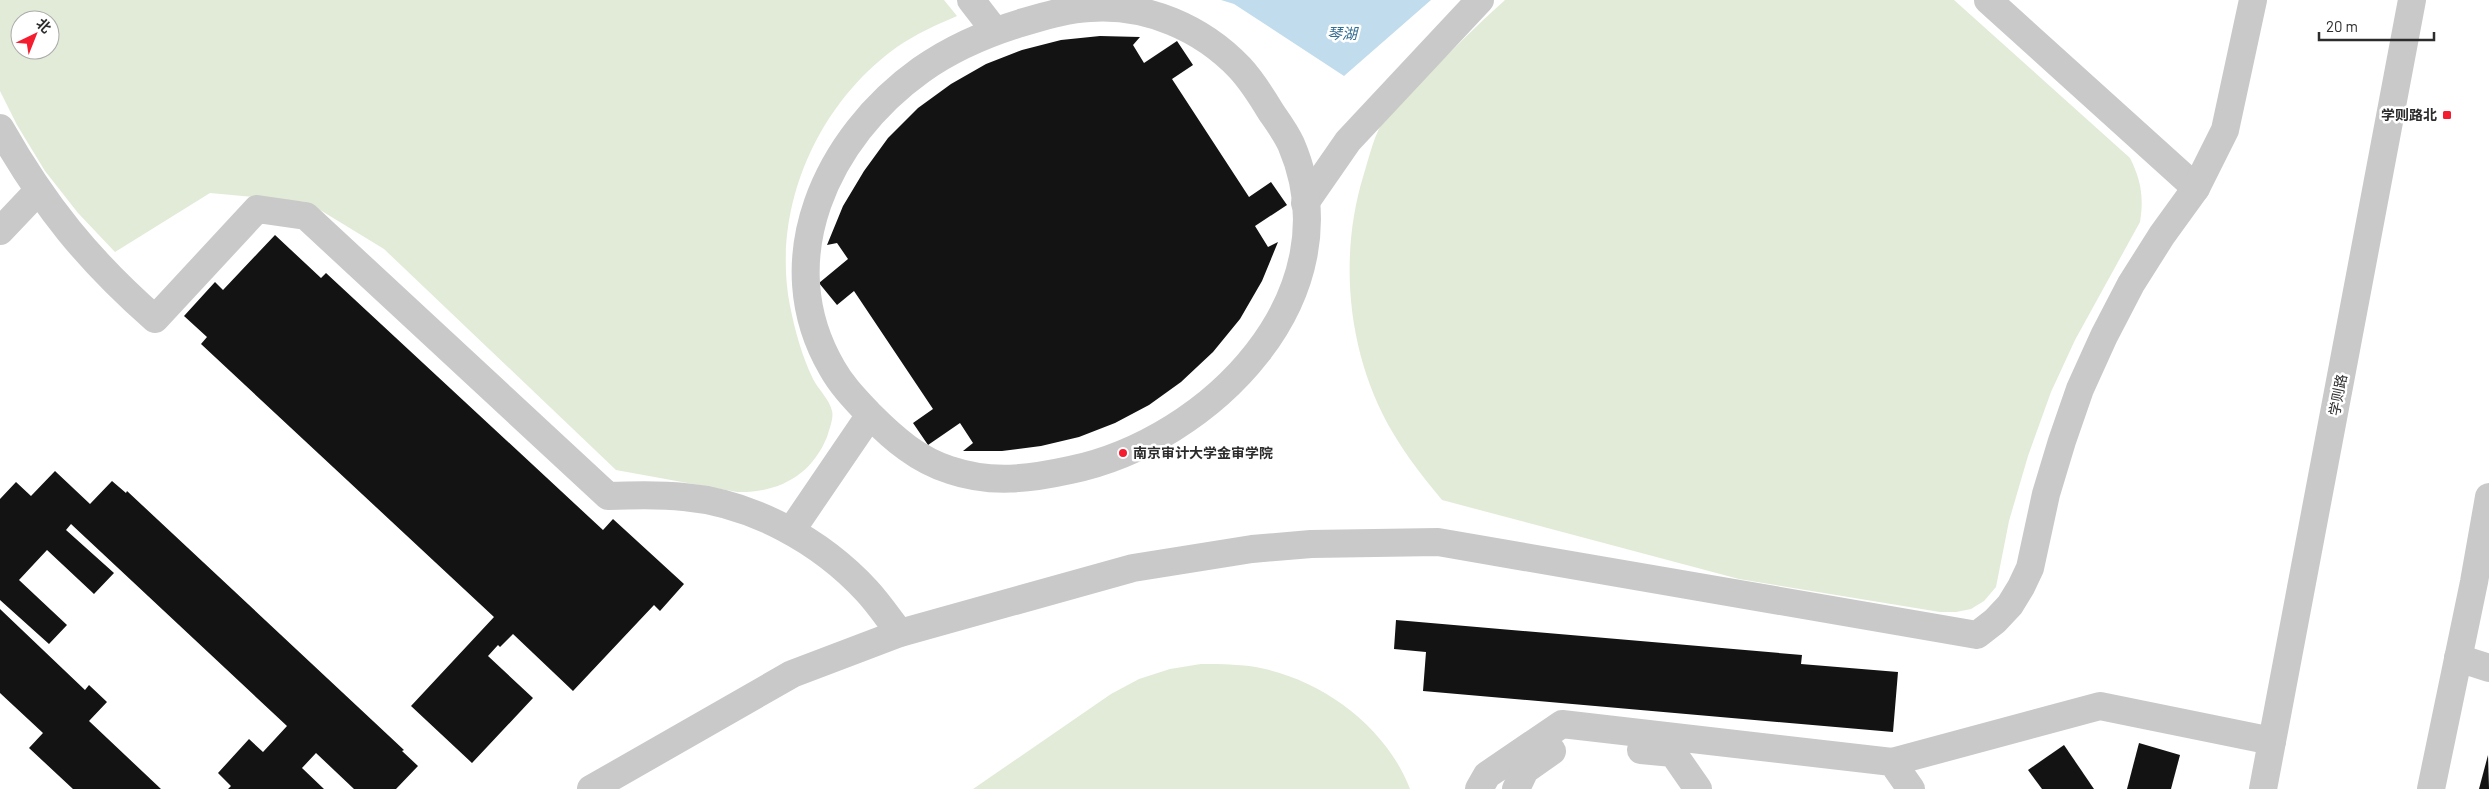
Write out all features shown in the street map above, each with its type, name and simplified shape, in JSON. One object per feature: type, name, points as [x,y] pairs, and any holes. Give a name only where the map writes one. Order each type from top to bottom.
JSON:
[{"type":"street","points":[[971,0],[995,31]]},
{"type":"street","points":[[1305,203],[1348,141],[1480,0]]},
{"type":"street","points":[[1988,0],[2196,188]]},
{"type":"street","points":[[591,789],[792,674],[900,633],[1133,568],[1252,549],[1375,541],[1438,542],[1977,635],[1995,621],[2010,605],[2021,587],[2030,568],[2046,494],[2062,441],[2084,380],[2131,284],[2162,235],[2196,188],[2225,130],[2254,0]]},
{"type":"street","name":"学则路","points":[[2263,789],[2412,0]]},
{"type":"street","points":[[1091,8],[1120,8],[1148,13],[1176,22],[1201,36],[1225,52],[1245,73],[1290,142],[1300,172],[1305,203],[1306,234],[1301,265],[1291,298],[1276,329],[1254,358],[1205,405],[1178,426],[1149,443],[1090,466],[1033,478],[1006,480],[980,477],[950,470],[921,458],[895,440],[870,416],[844,386],[818,339],[810,309],[806,279],[807,248],[812,219],[822,190],[840,156],[862,125],[888,97],[921,70],[956,48],[995,31],[1062,12],[1091,8]]},
{"type":"street","points":[[0,128],[38,190],[62,224],[100,268],[155,319],[257,209],[306,216],[608,496],[647,494],[686,497],[724,505],[791,531],[819,548],[844,568],[868,591],[900,633]]},
{"type":"street","points":[[0,231],[38,190]]},
{"type":"street","points":[[791,531],[870,416]]},
{"type":"street","points":[[2431,789],[2489,497]]},
{"type":"street","points":[[2458,658],[2489,668]]},
{"type":"street","points":[[1479,789],[1487,775],[1562,724],[1892,762],[2100,706],[2272,741]]},
{"type":"street","points":[[1516,789],[1525,770],[1566,741],[1673,753],[1698,789]]},
{"type":"street","points":[[1892,762],[1911,789]]},
{"type":"green space","points":[[0,0],[944,0],[957,16],[904,42],[869,71],[844,98],[823,128],[806,162],[794,196],[787,233],[786,269],[790,306],[799,343],[813,379],[831,407],[832,420],[820,451],[802,472],[779,485],[752,492],[737,492],[616,470],[384,249],[307,202],[210,193],[115,252],[78,213],[45,171],[17,125],[0,91]]},
{"type":"green space","points":[[1505,0],[1954,0],[2130,158],[2141,189],[2140,222],[2075,340],[2051,392],[2028,456],[2009,521],[1996,587],[1984,601],[1971,609],[1956,612],[1940,612],[1739,579],[1442,500],[1429,484],[1398,442],[1378,404],[1366,373],[1357,340],[1352,308],[1350,274],[1351,241],[1355,209],[1372,146],[1378,130],[1389,112]]},
{"type":"green space","points":[[1201,664],[1241,665],[1265,669],[1311,685],[1332,697],[1370,728],[1400,767],[1410,789],[973,789],[1111,694],[1139,679],[1170,669]]},
{"type":"water","name":"琴湖","points":[[1221,0],[1431,0],[1344,76],[1234,4]]},
{"type":"building","points":[[1100,36],[1140,37],[1133,45],[1144,63],[1177,41],[1193,65],[1172,79],[1249,197],[1271,182],[1287,205],[1255,226],[1268,247],[1278,242],[1262,281],[1240,319],[1213,352],[1181,382],[1149,405],[1115,423],[1079,437],[1041,446],[1002,451],[963,451],[973,443],[960,423],[928,445],[913,423],[933,409],[854,291],[837,305],[819,283],[848,259],[837,243],[827,245],[843,206],[864,171],[888,138],[918,108],[951,84],[986,64],[1022,50],[1061,40]]},
{"type":"building","points":[[275,235],[321,278],[326,273],[603,530],[613,519],[684,584],[660,611],[654,605],[573,691],[513,634],[500,647],[498,645],[488,656],[533,698],[472,763],[411,706],[494,617],[201,344],[207,337],[184,316],[215,282],[223,290]]},
{"type":"building","points":[[55,471],[90,504],[112,481],[126,493],[127,491],[404,750],[402,751],[418,766],[396,789],[354,789],[316,753],[302,768],[324,789],[228,789],[231,786],[218,773],[249,739],[263,752],[287,726],[71,524],[66,530],[114,573],[94,594],[47,550],[19,580],[67,625],[49,644],[0,600],[0,499],[16,482],[31,496]]},
{"type":"building","points":[[0,609],[85,690],[89,685],[107,702],[89,721],[161,789],[73,789],[29,748],[43,733],[0,693]]},
{"type":"building","points":[[1396,620],[1802,655],[1801,664],[1898,672],[1893,732],[1423,691],[1426,652],[1394,649]]},
{"type":"building","points":[[2139,743],[2180,755],[2171,789],[2127,789]]},
{"type":"building","points":[[2064,745],[2094,789],[2042,789],[2028,770]]},
{"type":"building","points":[[2488,755],[2489,789],[2479,789]]},
{"type":"place","name":"学则路北","points":[[2447,115]]},
{"type":"place","name":"南京审计大学金审学院","points":[[1123,453]]}]
